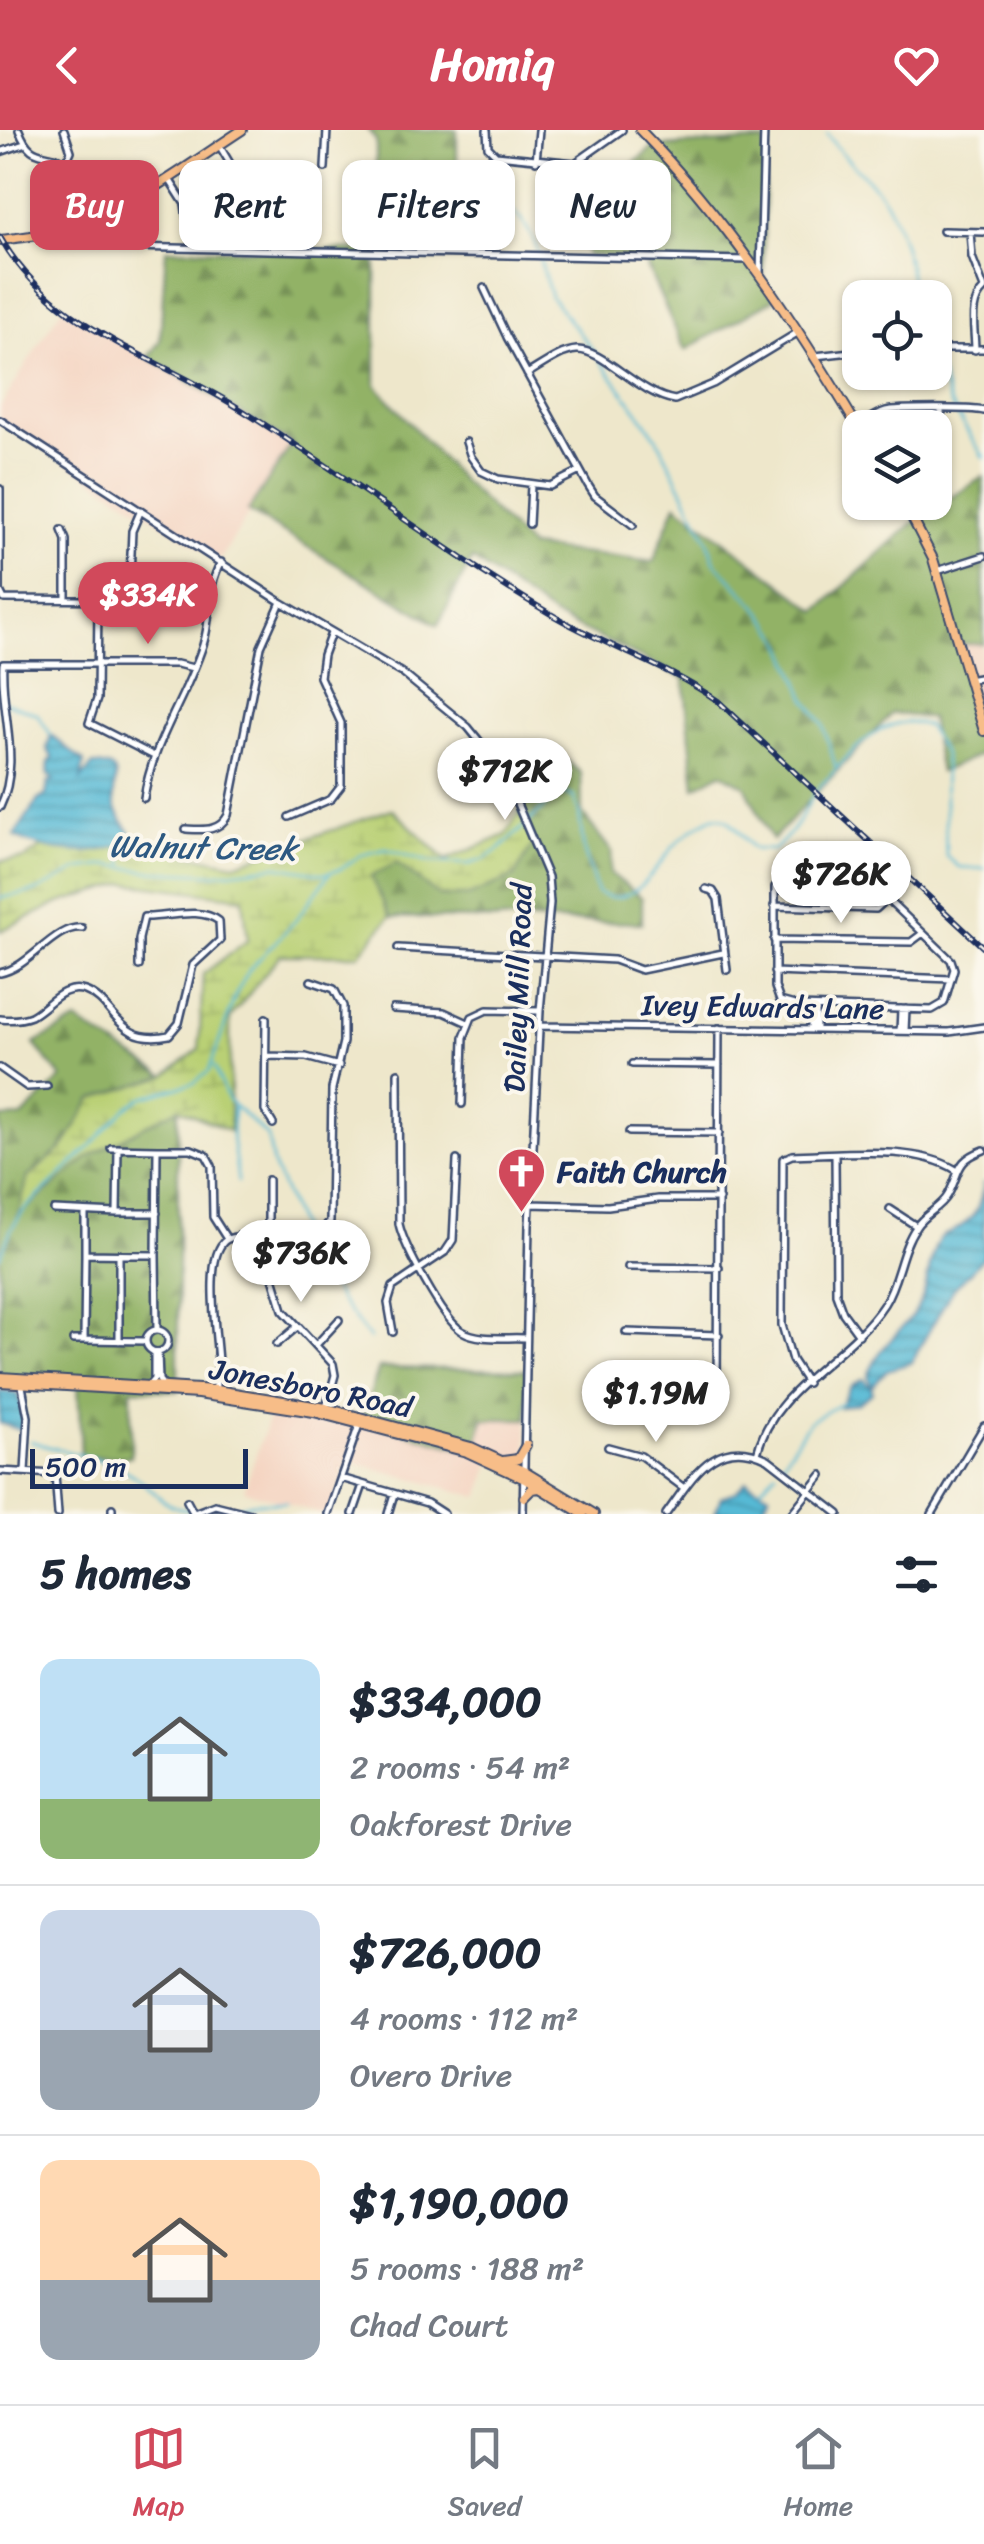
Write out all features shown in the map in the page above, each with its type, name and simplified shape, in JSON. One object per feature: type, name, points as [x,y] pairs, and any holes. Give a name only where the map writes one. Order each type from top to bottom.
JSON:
[{"type":"main road","points":[[159,182],[242,130]]},
{"type":"main road","points":[[640,130],[760,270],[846,410]]},
{"type":"main road","points":[[0,240],[30,235]]},
{"type":"main road","points":[[913,520],[937,571],[984,731]]},
{"type":"main road","name":"Jonesboro Road","points":[[0,1380],[164,1386],[326,1408],[462,1450],[525,1476],[594,1514]]},
{"type":"main road","name":"Jonesboro Road","points":[[21,1381],[215,1393],[448,1439],[502,1461],[582,1514]]},
{"type":"main road","points":[[502,1461],[518,1459],[526,1445]]},
{"type":"main road","points":[[524,1497],[532,1488],[542,1488]]},
{"type":"street","points":[[19,130],[24,144],[34,153],[59,160]]},
{"type":"street","points":[[64,130],[70,152],[67,160]]},
{"type":"street","points":[[325,168],[327,130]]},
{"type":"street","points":[[486,130],[488,147],[498,156],[535,161]]},
{"type":"street","points":[[536,160],[539,130]]},
{"type":"street","points":[[581,160],[622,130]]},
{"type":"street","points":[[760,270],[764,130]]},
{"type":"street","points":[[0,152],[24,144]]},
{"type":"street","points":[[218,145],[227,160]]},
{"type":"street","points":[[495,160],[498,156]]},
{"type":"street","points":[[167,177],[179,195]]},
{"type":"street","points":[[943,230],[984,232]]},
{"type":"street","points":[[970,232],[972,257],[984,289],[974,304],[975,350]]},
{"type":"street","points":[[159,248],[749,260]]},
{"type":"street","points":[[484,288],[595,496],[633,524]]},
{"type":"street","points":[[527,374],[568,352],[582,350],[601,358],[634,384],[675,400],[713,384],[797,333]]},
{"type":"street","points":[[952,349],[984,350]]},
{"type":"street","points":[[812,357],[842,353]]},
{"type":"street","points":[[948,410],[967,407],[984,412]]},
{"type":"street","points":[[888,410],[916,410]]},
{"type":"street","name":"Dailey Mill Road","points":[[0,420],[281,602],[412,681],[468,727],[498,764],[548,877],[524,1338],[525,1476]]},
{"type":"street","points":[[466,442],[476,464],[488,476],[550,486],[580,471]]},
{"type":"street","points":[[529,524],[532,485]]},
{"type":"street","points":[[0,489],[2,598],[131,598],[132,532],[141,510]]},
{"type":"street","points":[[62,530],[66,540],[66,599]]},
{"type":"street","points":[[937,571],[984,556]]},
{"type":"street","points":[[144,798],[154,756],[208,624],[209,590],[222,562]]},
{"type":"street","points":[[98,600],[97,698],[90,723],[154,756]]},
{"type":"street","points":[[186,828],[212,829],[225,821],[261,647],[281,602]]},
{"type":"street","points":[[289,817],[332,800],[341,786],[341,722],[320,677],[331,632]]},
{"type":"street","points":[[0,807],[10,780],[2,730],[2,664],[177,664],[193,668]]},
{"type":"street","points":[[968,680],[984,677]]},
{"type":"street","points":[[232,746],[240,748]]},
{"type":"street","points":[[814,854],[818,874]]},
{"type":"street","points":[[795,874],[818,874],[862,876],[951,960],[954,967],[949,996],[942,1006],[932,1010],[814,1007],[778,1002],[774,972],[776,888],[784,878],[795,874]]},
{"type":"street","points":[[706,889],[718,899],[728,970]]},
{"type":"street","points":[[774,906],[876,909],[888,899]]},
{"type":"street","points":[[0,1020],[31,1016],[66,990],[76,989],[93,995],[126,1028],[149,1036],[169,1035],[180,1023],[193,965],[220,940],[219,922],[198,913],[144,917],[138,966]]},
{"type":"street","points":[[0,974],[20,967],[67,930],[82,928]]},
{"type":"street","points":[[774,940],[911,942],[923,932]]},
{"type":"street","points":[[398,948],[614,960],[641,970],[723,953]]},
{"type":"street","points":[[774,972],[952,979]]},
{"type":"street","points":[[227,1239],[319,1234],[328,1225],[332,1089],[343,1055],[342,1000],[329,986],[311,981]]},
{"type":"street","points":[[813,1030],[814,1007]]},
{"type":"street","points":[[393,1009],[444,1012],[468,1023]]},
{"type":"street","points":[[903,1009],[903,1031]]},
{"type":"street","points":[[462,1104],[468,1023],[475,1014],[487,1010],[540,1011]]},
{"type":"street","points":[[266,1018],[265,1110],[273,1124]]},
{"type":"street","name":"Ivey Edwards Lane","points":[[540,1026],[962,1032],[984,1027]]},
{"type":"street","points":[[628,1392],[716,1392],[720,1028]]},
{"type":"street","points":[[266,1056],[306,1057],[339,1066]]},
{"type":"street","points":[[632,1064],[719,1066]]},
{"type":"street","points":[[0,1068],[27,1087],[47,1086]]},
{"type":"street","points":[[398,1073],[399,1224],[405,1244],[450,1319],[462,1331],[524,1338]]},
{"type":"street","points":[[629,1132],[719,1133]]},
{"type":"street","points":[[117,1213],[114,1148],[191,1149],[206,1155],[212,1166],[213,1217],[227,1239]]},
{"type":"street","points":[[156,1352],[167,1346],[168,1338],[157,1329],[157,1149]]},
{"type":"street","points":[[758,1454],[774,1413],[859,1334],[890,1294],[916,1226],[949,1194],[956,1170],[970,1156],[984,1150]]},
{"type":"street","points":[[835,1154],[837,1298],[842,1313],[859,1334]]},
{"type":"street","points":[[807,1383],[792,1360],[781,1320],[783,1159],[789,1155],[916,1155],[936,1159],[956,1170]]},
{"type":"street","points":[[393,1332],[389,1292],[397,1282],[445,1252],[453,1240],[457,1160]]},
{"type":"street","points":[[268,1180],[270,1271],[283,1310],[331,1360],[334,1371],[326,1408]]},
{"type":"street","points":[[530,1204],[608,1206],[658,1199],[719,1198]]},
{"type":"street","points":[[890,1208],[916,1226]]},
{"type":"street","points":[[54,1210],[157,1214]]},
{"type":"street","points":[[84,1213],[84,1340]]},
{"type":"street","points":[[319,1234],[338,1268]]},
{"type":"street","points":[[215,1393],[218,1358],[214,1336],[214,1259],[227,1239]]},
{"type":"street","points":[[85,1254],[156,1255]]},
{"type":"street","points":[[119,1254],[119,1341]]},
{"type":"street","points":[[628,1266],[719,1268]]},
{"type":"street","points":[[316,1345],[339,1320]]},
{"type":"street","points":[[277,1344],[297,1327]]},
{"type":"street","points":[[145,1341],[147,1334],[157,1329]]},
{"type":"street","points":[[626,1332],[719,1334]]},
{"type":"street","points":[[73,1340],[145,1341],[156,1352],[159,1380],[164,1386]]},
{"type":"street","points":[[149,1386],[154,1379],[156,1352]]},
{"type":"street","points":[[21,1381],[28,1417],[25,1472]]},
{"type":"street","points":[[331,1513],[360,1420]]},
{"type":"street","points":[[932,1514],[984,1426]]},
{"type":"street","points":[[608,1447],[640,1456],[684,1488]]},
{"type":"street","points":[[666,1514],[713,1456],[726,1452],[758,1454],[840,1514]]},
{"type":"street","points":[[0,1471],[57,1476],[58,1514]]},
{"type":"street","points":[[791,1514],[822,1475]]},
{"type":"street","points":[[521,1514],[525,1476]]},
{"type":"street","points":[[521,1514],[525,1476]]},
{"type":"street","points":[[341,1478],[426,1503],[444,1514]]},
{"type":"street","points":[[353,1514],[363,1485]]},
{"type":"street","points":[[388,1514],[394,1494]]},
{"type":"street","points":[[187,1501],[194,1514],[215,1505],[251,1514]]},
{"type":"street","points":[[423,1514],[426,1503]]},
{"type":"shaded area","points":[[62,307],[292,444],[220,560],[0,421],[0,407]]},
{"type":"shaded area","points":[[957,644],[984,644],[984,735],[972,697]]},
{"type":"shaded area","points":[[274,1402],[475,1451],[482,1419],[527,1419],[527,1476],[492,1461],[479,1497],[348,1461],[329,1514],[322,1514],[244,1490]]},
{"type":"green space","points":[[368,130],[457,130],[457,160],[376,160],[376,140]]},
{"type":"green space","points":[[766,141],[763,278],[774,299],[685,350],[644,260],[587,256],[587,250],[671,250],[671,160],[638,160],[655,146]]},
{"type":"green space","points":[[166,249],[376,250],[376,385],[458,477],[530,547],[653,562],[676,504],[817,611],[915,521],[952,520],[952,497],[983,477],[984,644],[957,644],[984,735],[984,753],[940,772],[930,718],[892,713],[772,840],[745,786],[721,773],[695,787],[684,678],[555,617],[472,559],[438,625],[248,511],[292,444],[148,357],[160,341]]},
{"type":"green space","points":[[553,749],[581,773],[582,813],[612,852],[610,873],[642,898],[642,923],[390,917],[370,877],[397,863],[440,896],[514,877],[519,812]]},
{"type":"green space","points":[[392,809],[446,860],[506,835],[519,812],[534,842],[514,877],[469,896],[439,896],[397,863],[371,876],[390,917],[359,955],[280,955],[230,1018],[230,1131],[178,1108],[90,1156],[18,1215],[28,1177],[64,1146],[92,1099],[165,1076],[199,1049],[203,974],[248,940],[243,898],[126,883],[59,903],[0,931],[0,861],[25,859],[46,844],[102,848],[134,843],[235,864]]},
{"type":"green space","points":[[76,1021],[165,1076],[92,1099],[64,1146],[28,1177],[19,1213],[90,1156],[178,1107],[178,1391],[131,1389],[131,1457],[81,1457],[78,1381],[0,1383],[0,1118],[22,1117],[62,1078],[34,1044]]},
{"type":"green space","points":[[379,1368],[527,1370],[527,1419],[483,1419],[475,1452],[361,1421]]},
{"type":"water","points":[[51,735],[84,762],[81,779],[93,765],[105,766],[115,773],[115,806],[132,835],[121,843],[107,849],[74,852],[14,836],[38,800],[46,795],[48,782],[54,780],[48,775],[53,758],[47,749]]},
{"type":"water","points":[[984,1182],[984,1257],[951,1292],[911,1363],[887,1370],[872,1386],[868,1377],[872,1365],[921,1301],[939,1240],[972,1217],[979,1206]]},
{"type":"water","points":[[863,1379],[872,1393],[858,1403],[840,1407],[850,1387]]},
{"type":"water","points":[[0,1391],[18,1394],[23,1431],[0,1423]]},
{"type":"water","points":[[746,1481],[769,1494],[760,1514],[715,1514],[721,1497],[736,1492]]},
{"type":"waterway","points":[[827,134],[883,197],[896,224],[910,280]]},
{"type":"waterway","points":[[515,213],[535,243],[551,297],[596,354]]},
{"type":"waterway","points":[[600,360],[657,438],[714,561],[761,611],[781,639],[806,699],[823,724],[836,768]]},
{"type":"waterway","points":[[946,390],[984,458]]},
{"type":"waterway","points":[[0,700],[37,714],[51,735]]},
{"type":"waterway","name":"Walnut Creek","points":[[0,898],[37,891],[79,869],[109,865],[213,874],[277,866],[324,874],[341,869],[361,855],[386,849],[429,862],[469,864],[500,849],[560,792],[573,796],[579,812],[584,851],[597,892],[621,897],[632,893],[677,843],[713,817],[726,819],[754,849],[773,850],[791,832],[817,789],[861,744],[885,728],[912,723],[927,726],[944,754],[946,856],[959,867],[984,869]]},
{"type":"waterway","points":[[118,845],[124,864]]},
{"type":"waterway","points":[[0,1257],[24,1210],[125,1109],[143,1097],[194,1083],[209,1071],[235,996],[249,970],[295,921],[330,873]]},
{"type":"waterway","points":[[214,1067],[228,1100],[268,1137],[273,1165],[308,1247],[339,1299],[370,1339]]},
{"type":"waterway","points":[[233,1108],[238,1182]]},
{"type":"waterway","points":[[781,1464],[810,1421],[842,1403]]},
{"type":"waterway","points":[[31,1441],[120,1468],[172,1506],[192,1510]]},
{"type":"waterway","points":[[761,1487],[776,1472]]},
{"type":"waterway","points":[[234,1508],[287,1502]]},
{"type":"waterway","points":[[205,1511],[227,1509]]},
{"type":"railway","points":[[0,237],[21,268],[75,317],[237,407],[549,613],[677,676],[718,701],[984,948]]},
{"type":"place","name":"Faith Church","points":[[522,1214]]}]
